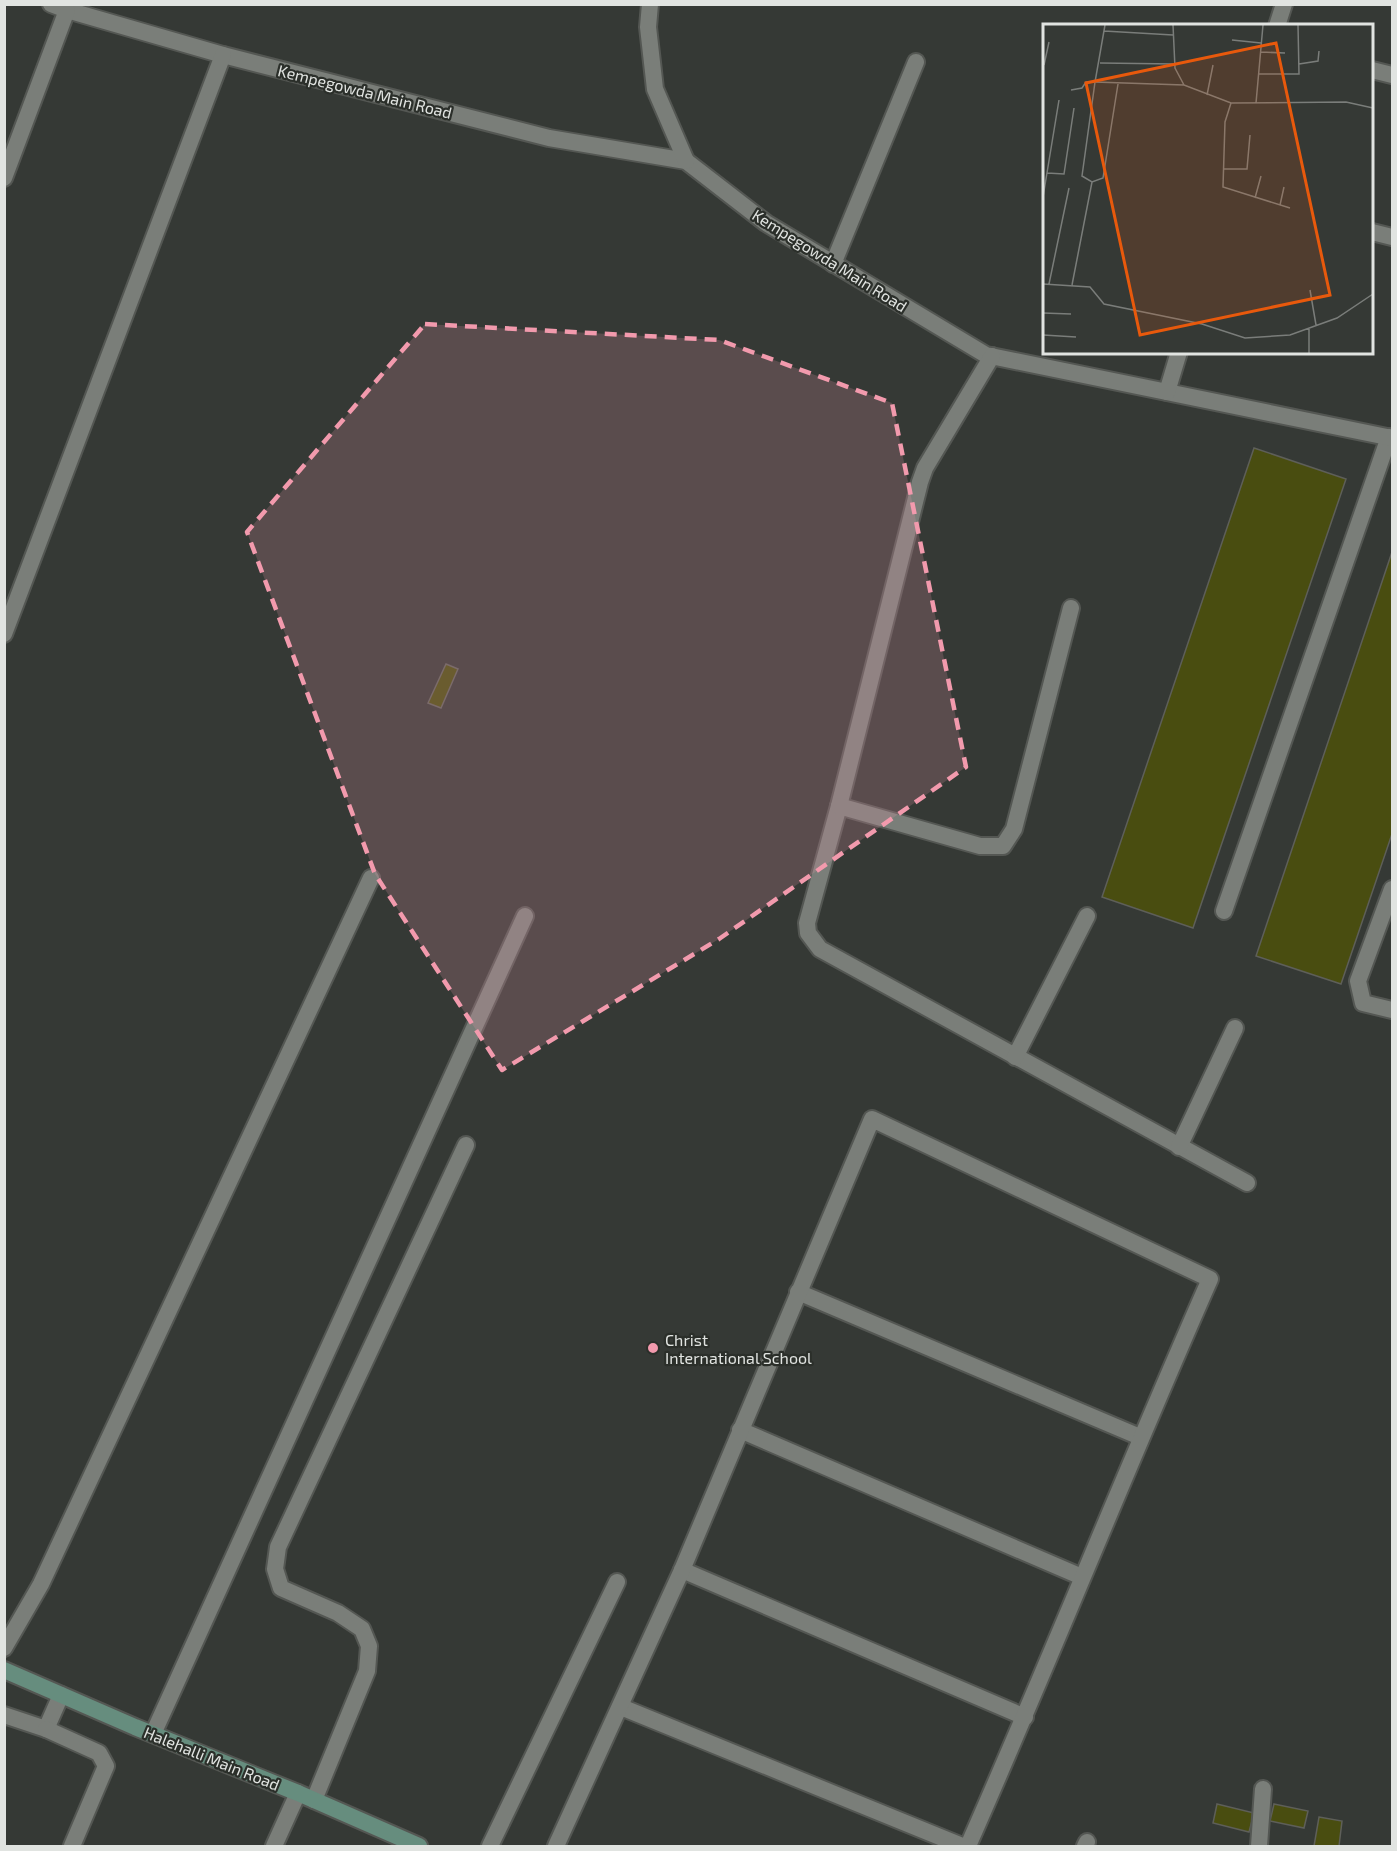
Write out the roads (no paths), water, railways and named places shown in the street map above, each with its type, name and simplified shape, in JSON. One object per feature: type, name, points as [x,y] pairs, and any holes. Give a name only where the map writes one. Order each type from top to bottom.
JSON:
[{"type":"main road","name":"Halehalli Main Road","points":[[4,1670],[153,1734],[298,1792],[419,1846]]},
{"type":"street","name":"Kempegowda Main Road","points":[[51,4],[68,7],[223,55],[549,138],[686,160],[766,223],[986,355],[1391,437]]},
{"type":"street","points":[[650,4],[648,27],[655,89],[686,160]]},
{"type":"street","points":[[1278,24],[1284,4]]},
{"type":"street","points":[[4,178],[68,7]]},
{"type":"street","points":[[4,634],[223,55]]},
{"type":"street","points":[[833,264],[916,62]]},
{"type":"street","points":[[1373,70],[1392,75]]},
{"type":"street","points":[[1373,232],[1392,237]]},
{"type":"street","points":[[1167,392],[1178,354]]},
{"type":"street","points":[[992,356],[925,468],[920,482],[839,806],[807,923],[808,933],[820,949],[1247,1183]]},
{"type":"street","points":[[1224,911],[1391,437]]},
{"type":"street","points":[[839,806],[980,846],[1003,846],[1014,829],[1071,608]]},
{"type":"street","points":[[4,1648],[41,1584],[371,878]]},
{"type":"street","points":[[1392,889],[1358,981],[1363,1003],[1392,1010]]},
{"type":"street","points":[[1015,1056],[1087,915]]},
{"type":"street","points":[[153,1734],[525,916]]},
{"type":"street","points":[[1179,1147],[1235,1028]]},
{"type":"street","points":[[556,1846],[682,1570],[872,1119],[1210,1279],[1140,1437],[1025,1717],[968,1846]]},
{"type":"street","points":[[314,1800],[367,1671],[369,1646],[362,1629],[338,1613],[281,1588],[275,1569],[278,1547],[466,1145]]},
{"type":"street","points":[[798,1292],[1140,1437]]},
{"type":"street","points":[[740,1430],[1082,1577]]},
{"type":"street","points":[[682,1570],[1025,1717]]},
{"type":"street","points":[[490,1846],[617,1582]]},
{"type":"street","points":[[46,1729],[61,1695]]},
{"type":"street","points":[[621,1707],[962,1846]]},
{"type":"street","points":[[4,1715],[46,1729],[99,1754],[106,1766],[72,1846]]},
{"type":"street","points":[[1259,1846],[1263,1789]]},
{"type":"street","points":[[274,1846],[298,1792]]},
{"type":"place","name":"Christ International School","points":[[653,1348]]}]
